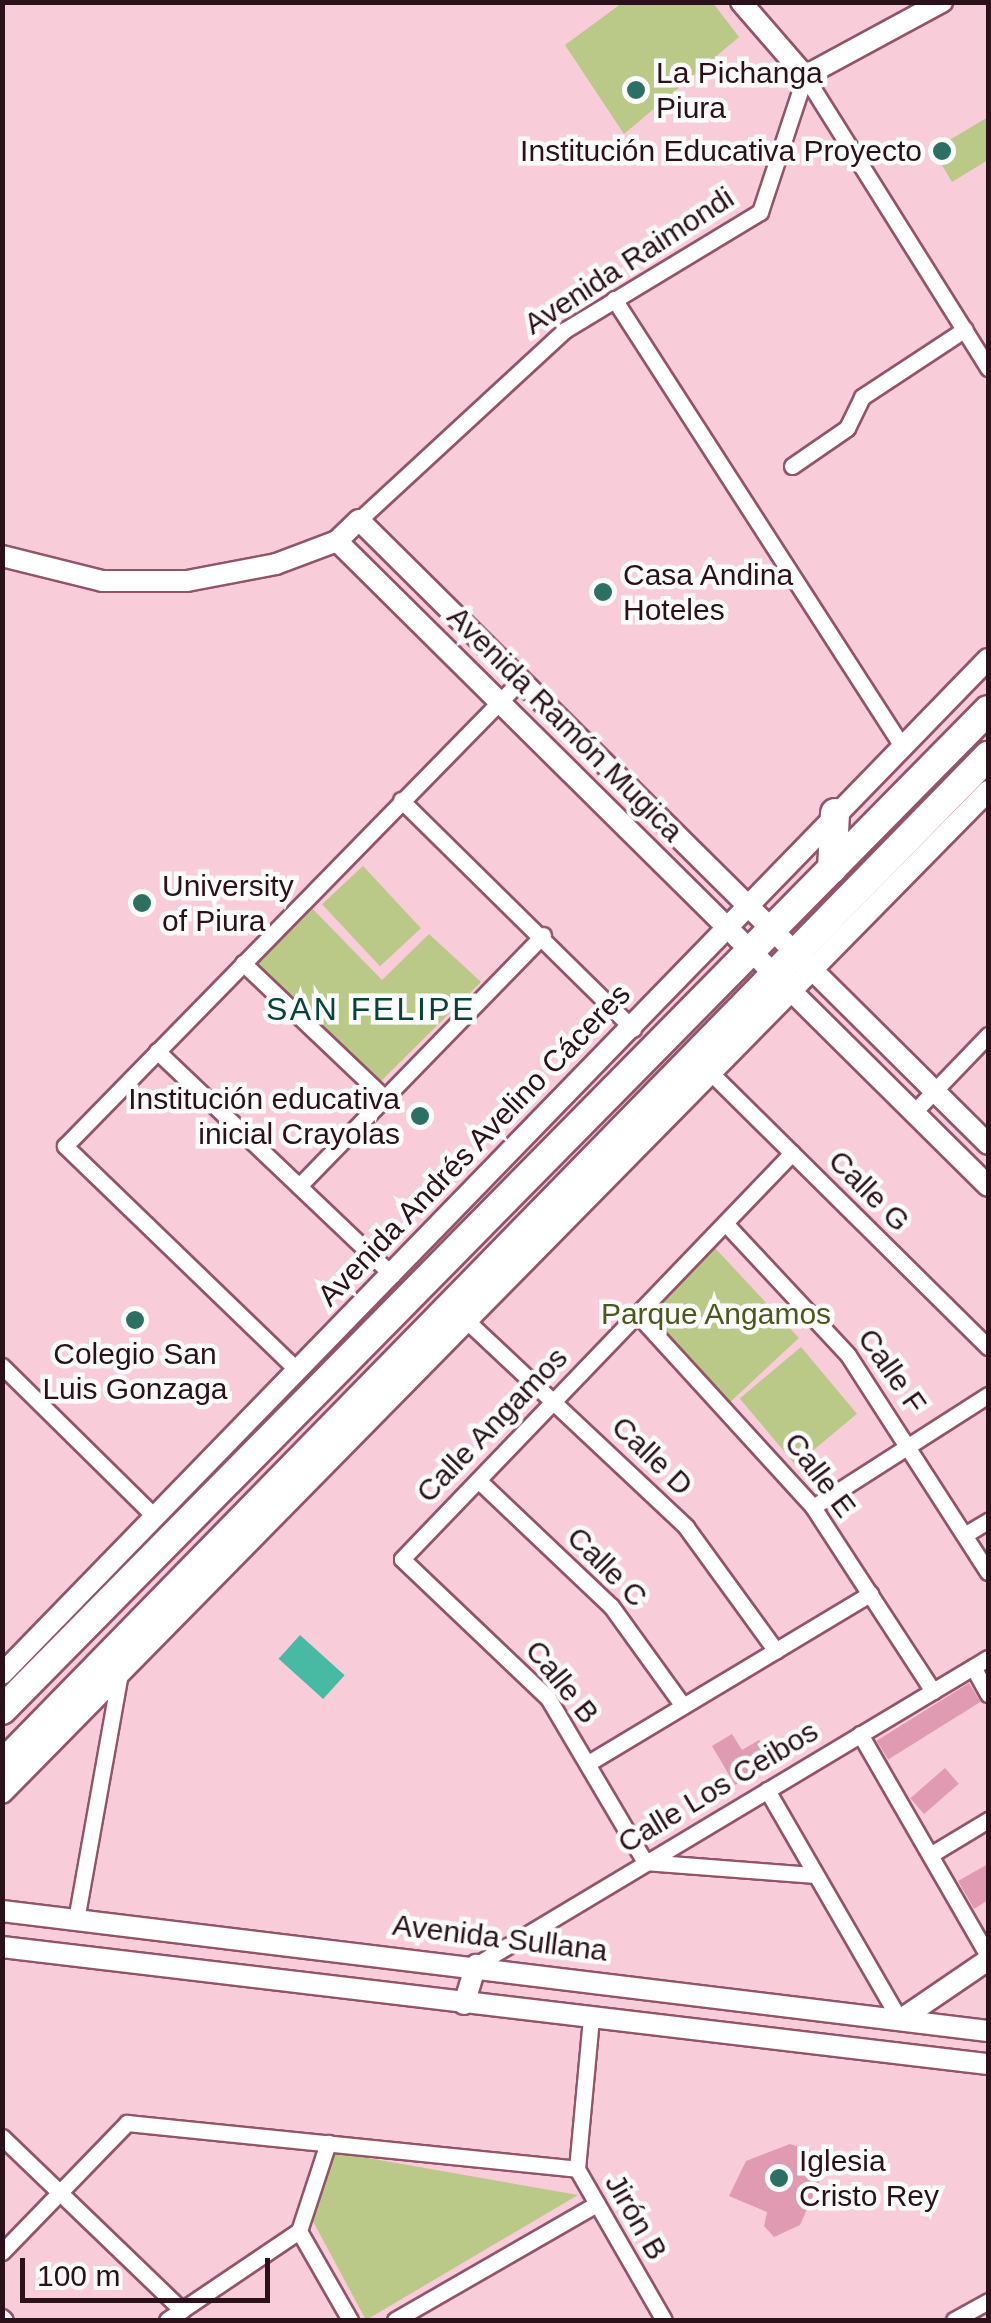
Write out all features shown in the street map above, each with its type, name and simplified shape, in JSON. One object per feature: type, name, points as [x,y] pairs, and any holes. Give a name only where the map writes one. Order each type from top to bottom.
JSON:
[{"type":"highway","name":"Avenida Andrés Avelino Cáceres","points":[[2,1710],[988,710]]},
{"type":"highway","points":[[2,1766],[803,964],[988,756]]},
{"type":"highway","points":[[832,869],[835,813]]},
{"type":"street","points":[[741,2],[805,76],[986,358]]},
{"type":"street","points":[[805,76],[942,2]]},
{"type":"street","name":"Avenida Raimondi","points":[[337,541],[526,364],[614,299],[760,212],[805,76]]},
{"type":"street","points":[[614,299],[902,746]]},
{"type":"street","points":[[792,466],[847,428],[862,397],[965,329]]},
{"type":"street","name":"Avenida Ramón Mugica","points":[[359,520],[988,1144]]},
{"type":"street","points":[[2,556],[102,581],[187,581],[337,541]]},
{"type":"street","name":"Avenida Ramón Mugica","points":[[337,541],[988,1186]]},
{"type":"street","name":"Avenida Andrés Avelino Cáceres","points":[[2,1674],[729,931],[744,904],[988,659]]},
{"type":"street","points":[[298,1371],[65,1146],[520,681]]},
{"type":"street","points":[[803,964],[988,791]]},
{"type":"street","points":[[401,800],[543,935],[633,1029]]},
{"type":"street","points":[[300,1186],[543,935]]},
{"type":"street","points":[[243,963],[385,1098]]},
{"type":"street","points":[[2,1792],[120,1679],[712,1074],[783,984]]},
{"type":"street","points":[[914,1112],[988,1036]]},
{"type":"street","points":[[158,1051],[392,1275]]},
{"type":"street","name":"Calle G","points":[[712,1074],[988,1348]]},
{"type":"street","name":"Calle Angamos","points":[[404,1563],[478,1480],[792,1153]]},
{"type":"street","name":"Calle F","points":[[725,1223],[832,1333],[910,1446],[988,1572]]},
{"type":"street","name":"Calle E","points":[[637,1314],[813,1507],[933,1691]]},
{"type":"street","name":"Calle D","points":[[468,1321],[698,1540],[776,1651]]},
{"type":"street","points":[[2,1366],[156,1517]]},
{"type":"street","points":[[813,1507],[988,1396]]},
{"type":"street","name":"Calle C","points":[[478,1480],[611,1606],[683,1706]]},
{"type":"street","points":[[966,1534],[988,1521]]},
{"type":"street","name":"Calle B","points":[[404,1563],[528,1677],[590,1762],[646,1862]]},
{"type":"street","points":[[590,1762],[870,1594]]},
{"type":"street","name":"Calle Los Ceibos","points":[[476,1965],[988,1658]]},
{"type":"street","points":[[973,1667],[988,1694]]},
{"type":"street","points":[[76,1920],[120,1679]]},
{"type":"street","points":[[767,1790],[900,2020],[988,1958],[860,1734]]},
{"type":"street","points":[[930,1855],[988,1820]]},
{"type":"street","points":[[646,1862],[815,1875]]},
{"type":"street","name":"Avenida Sullana","points":[[2,1911],[476,1965],[988,2031]]},
{"type":"street","points":[[2,1947],[988,2064]]},
{"type":"street","points":[[464,2004],[476,1965]]},
{"type":"street","name":"Jirón B","points":[[591,2018],[577,2169],[664,2320]]},
{"type":"street","points":[[2,2252],[127,2122],[577,2169]]},
{"type":"street","points":[[2,2137],[62,2190],[182,2310]]},
{"type":"street","points":[[166,2320],[299,2230],[328,2143]]},
{"type":"street","points":[[395,2320],[597,2204]]},
{"type":"street","points":[[299,2230],[350,2320]]},
{"type":"street","points":[[954,2320],[988,2301]]},
{"type":"green space","name":"La Pichanga Piura","points":[[622,3],[713,3],[739,37],[624,134],[565,45]]},
{"type":"green space","points":[[988,117],[988,160],[952,182],[933,150]]},
{"type":"green space","points":[[363,866],[421,928],[380,966],[322,904]]},
{"type":"green space","points":[[303,899],[382,980],[429,934],[481,982],[379,1083],[248,958]]},
{"type":"green space","name":"Parque Angamos","points":[[715,1248],[799,1338],[729,1403],[646,1313]]},
{"type":"green space","points":[[801,1347],[857,1414],[796,1465],[740,1398]]},
{"type":"green space","points":[[328,2151],[578,2195],[366,2320],[309,2214]]},
{"type":"shaded area","points":[[300,1635],[345,1675],[323,1699],[279,1659]]},
{"type":"building","points":[[969,1683],[981,1702],[888,1759],[877,1741]]},
{"type":"building","points":[[732,1734],[742,1750],[759,1740],[778,1760],[735,1785],[712,1746]]},
{"type":"building","points":[[945,1768],[959,1784],[924,1814],[910,1798]]},
{"type":"building","points":[[988,1864],[988,1900],[974,1909],[958,1881]]},
{"type":"building","name":"Iglesia Cristo Rey","points":[[790,2144],[830,2157],[800,2225],[774,2237],[764,2226],[767,2212],[729,2196],[746,2161]]},
{"type":"place","name":"La Pichanga Piura","points":[[636,90]]},
{"type":"place","name":"Institución Educativa Proyecto","points":[[942,151]]},
{"type":"place","name":"Casa Andina Hoteles","points":[[603,592]]},
{"type":"place","name":"University of Piura","points":[[142,903]]},
{"type":"place","name":"Institución educativa inicial Crayolas","points":[[420,1116]]},
{"type":"place","name":"Colegio San Luis Gonzaga","points":[[135,1320]]},
{"type":"place","name":"Iglesia Cristo Rey","points":[[779,2178]]},
{"type":"district","name":"SAN FELIPE","points":[[371,1009]]}]
